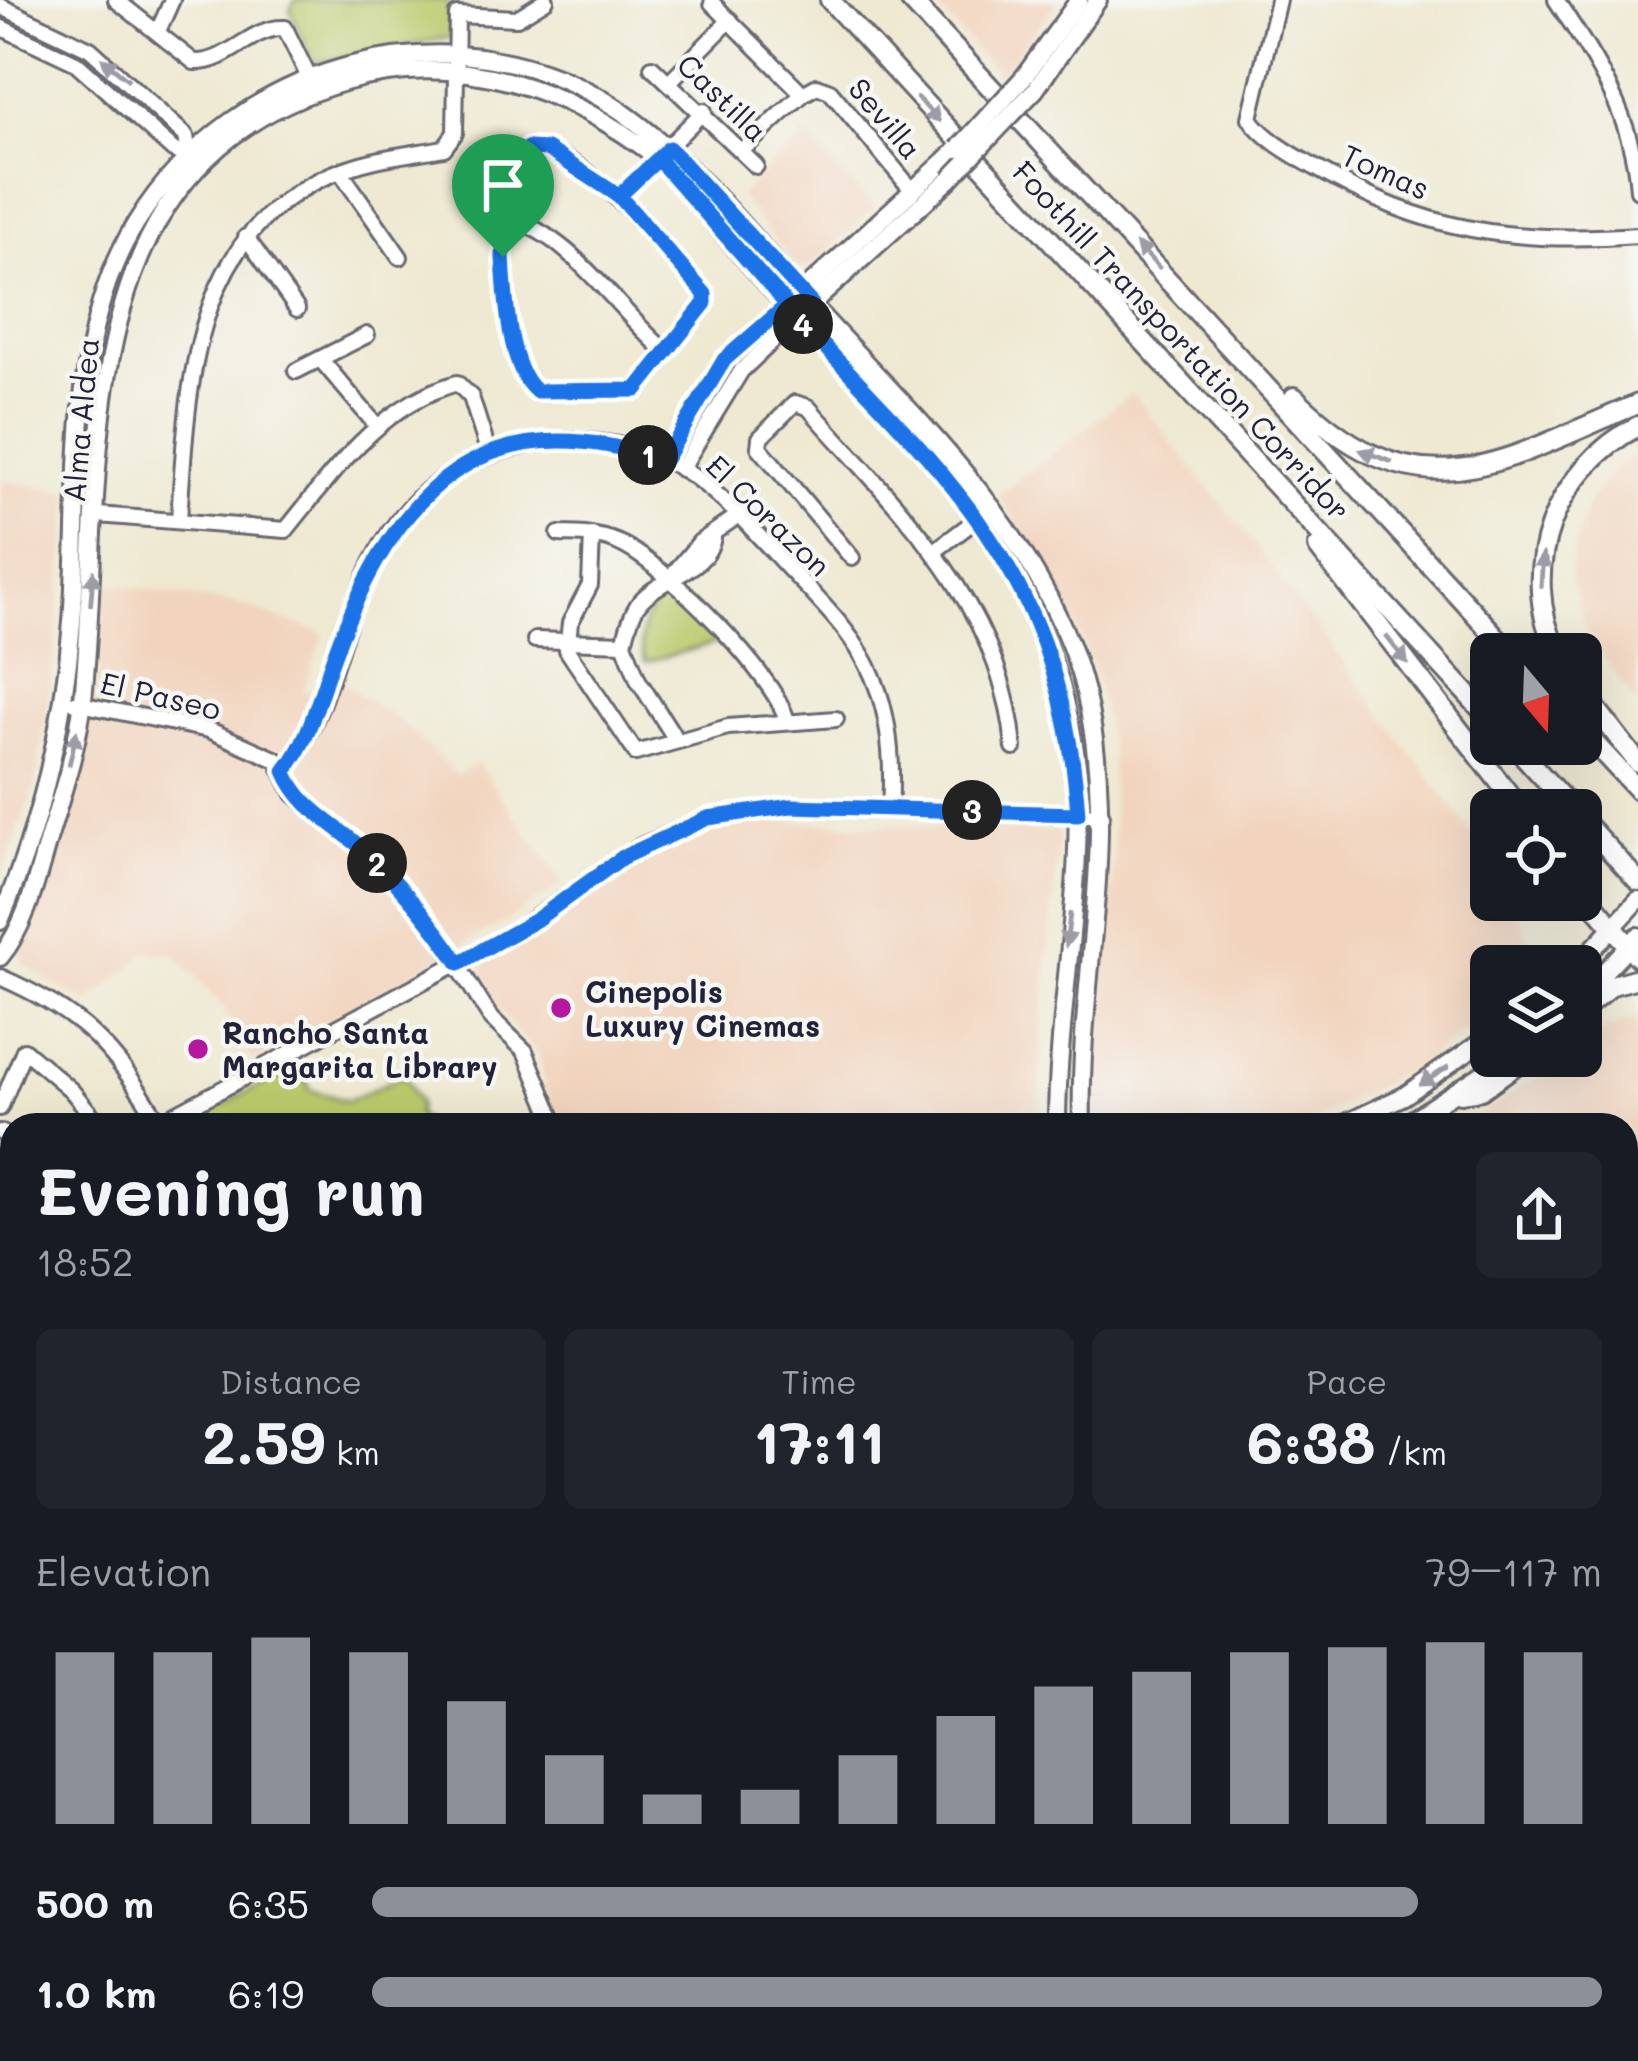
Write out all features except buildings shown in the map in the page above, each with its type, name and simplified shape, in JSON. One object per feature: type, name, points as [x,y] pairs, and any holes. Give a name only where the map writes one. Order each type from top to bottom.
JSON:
[{"type":"highway","name":"Foothill Transportation Corridor","points":[[827,0],[1470,697]]},
{"type":"highway","name":"Foothill Transportation Corridor","points":[[910,0],[1493,633]]},
{"type":"highway","points":[[1228,342],[1250,354],[1349,445],[1429,469],[1470,470],[1507,462],[1638,404]]},
{"type":"highway","points":[[1222,426],[1227,439],[1300,524],[1505,789]]},
{"type":"highway","points":[[1552,633],[1540,586],[1547,530],[1577,473],[1638,426]]},
{"type":"highway","points":[[1602,717],[1638,764]]},
{"type":"highway","points":[[1602,751],[1638,790]]},
{"type":"highway","points":[[1532,765],[1554,789]]},
{"type":"highway","points":[[1602,842],[1638,881]]},
{"type":"highway","points":[[1602,913],[1635,945]]},
{"type":"highway","points":[[1602,993],[1612,985],[1638,978]]},
{"type":"highway","points":[[1460,1093],[1481,1090],[1499,1077]]},
{"type":"main road","points":[[1029,84],[1079,0]]},
{"type":"main road","points":[[799,305],[945,173],[1029,84],[1098,0]]},
{"type":"main road","name":"Alma Aldea","points":[[0,921],[73,703],[89,361],[106,283],[136,223],[257,100],[398,54],[582,87],[664,154],[986,512]]},
{"type":"main road","name":"Alma Aldea","points":[[0,957],[33,890],[73,703],[98,515],[107,363],[132,267],[194,160]]},
{"type":"main road","points":[[84,432],[92,453],[91,494],[98,515]]},
{"type":"main road","points":[[986,512],[1050,652],[1073,751],[1078,814],[1057,1046],[1057,1113]]},
{"type":"main road","points":[[986,512],[1039,577],[1070,644],[1098,747],[1102,815],[1082,1024],[1082,1113]]},
{"type":"main road","points":[[1595,945],[1638,900]]},
{"type":"main road","points":[[1602,976],[1635,945]]},
{"type":"main road","points":[[1368,1113],[1404,1096],[1470,1050]]},
{"type":"main road","points":[[1425,1113],[1482,1077]]},
{"type":"street","points":[[116,0],[159,29],[189,60],[201,63],[269,28],[285,28],[312,84]]},
{"type":"street","points":[[159,29],[172,0]]},
{"type":"street","points":[[179,520],[185,422],[203,319],[230,258],[279,208],[340,171],[390,155],[444,148],[455,133],[457,15],[517,18],[546,0]]},
{"type":"street","name":"Tomas","points":[[1279,0],[1250,118],[1304,161],[1400,212],[1485,234],[1530,239],[1638,235]]},
{"type":"street","points":[[1556,0],[1613,92],[1629,136],[1638,190]]},
{"type":"street","name":"Sevilla","points":[[712,2],[803,94],[817,86],[830,91],[922,189]]},
{"type":"street","points":[[0,6],[90,49],[186,136],[194,160]]},
{"type":"street","points":[[670,80],[730,20]]},
{"type":"street","points":[[0,27],[76,63],[173,150],[194,160]]},
{"type":"street","name":"Castilla","points":[[652,67],[704,111],[756,166]]},
{"type":"street","points":[[741,151],[803,94]]},
{"type":"street","points":[[619,196],[704,111]]},
{"type":"street","points":[[528,148],[547,149],[619,196],[705,294],[705,303],[636,390],[536,391],[526,381],[511,333],[505,218],[528,148]]},
{"type":"street","points":[[340,171],[400,257]]},
{"type":"street","points":[[505,218],[542,231],[568,252],[624,316],[665,351]]},
{"type":"street","points":[[247,237],[297,309]]},
{"type":"street","points":[[664,461],[724,360],[799,305]]},
{"type":"street","points":[[681,469],[741,371],[799,305]]},
{"type":"street","points":[[296,371],[307,361],[321,360],[367,334]]},
{"type":"street","points":[[321,360],[377,426]]},
{"type":"street","points":[[98,515],[286,530],[377,426],[424,395],[457,382],[471,397],[489,454]]},
{"type":"street","points":[[852,558],[761,454],[760,438],[787,406],[808,407],[936,550],[987,640],[1014,748]]},
{"type":"street","name":"El Corazon","points":[[285,771],[318,704],[377,552],[430,488],[489,454],[559,440],[622,446],[681,469],[739,515],[810,591],[874,677],[888,734],[890,808]]},
{"type":"street","points":[[936,550],[986,512]]},
{"type":"street","points":[[675,738],[638,680],[624,643],[638,605],[671,577],[700,542],[713,538],[739,515]]},
{"type":"street","points":[[560,534],[592,535],[622,544],[671,577],[775,693],[787,721]]},
{"type":"street","points":[[592,535],[590,585],[567,641],[580,675],[636,753],[675,738],[787,721],[836,719]]},
{"type":"street","points":[[536,640],[624,643]]},
{"type":"street","name":"El Paseo","points":[[73,703],[208,730],[277,760],[294,794],[367,852],[430,921],[490,1017],[525,1051],[551,1113]]},
{"type":"street","points":[[178,1113],[536,920],[623,857],[708,818],[791,806],[1102,815]]},
{"type":"street","points":[[0,977],[44,995],[82,1019],[115,1054],[150,1113]]},
{"type":"street","points":[[0,1108],[24,1050],[90,1113]]},
{"type":"shaded area","points":[[930,0],[1058,0],[1000,76]]},
{"type":"shaded area","points":[[806,134],[875,208],[808,268],[796,266],[739,196]]},
{"type":"shaded area","points":[[1132,393],[1258,549],[1470,831],[1470,921],[1521,921],[1531,945],[1470,945],[1470,1026],[1430,1057],[1328,1113],[1093,1113],[1092,1071],[1114,863],[1111,754],[1096,677],[1045,562],[998,495]]},
{"type":"shaded area","points":[[1638,452],[1638,707],[1602,654],[1602,633],[1586,630],[1571,579],[1572,556],[1586,506],[1608,475]]},
{"type":"shaded area","points":[[0,480],[70,492],[55,651],[35,784],[0,881]]},
{"type":"shaded area","points":[[105,583],[238,604],[324,634],[304,689],[331,701],[339,681],[403,724],[457,775],[477,763],[563,883],[514,917],[253,1061],[222,1005],[175,954],[147,952],[89,1003],[55,985],[24,964],[19,949],[51,878],[76,801],[97,682]]},
{"type":"shaded area","points":[[767,821],[1059,832],[1040,1053],[1041,1113],[557,1113],[546,1093],[539,1055],[499,1010],[480,973],[484,963],[548,927],[608,879],[648,856],[721,827]]},
{"type":"shaded area","points":[[1638,1018],[1638,1113],[1483,1113],[1538,1077],[1602,1077],[1602,1031]]},
{"type":"green space","points":[[295,0],[447,0],[451,37],[314,63],[290,10]]},
{"type":"green space","points":[[669,592],[720,642],[645,662],[641,641],[645,622]]},
{"type":"green space","points":[[301,1064],[310,1090],[348,1101],[404,1075],[419,1103],[417,1113],[207,1113]]},
{"type":"place","name":"Cinepolis Luxury Cinemas","points":[[561,1008]]},
{"type":"place","name":"Rancho Santa Margarita Library","points":[[198,1049]]},
{"type":"route","points":[[503,257],[505,218],[528,148],[547,149],[619,196],[658,159],[787,305],[724,360],[664,461],[622,446],[559,440],[489,454],[430,488],[401,517],[377,552],[318,704],[285,771],[294,794],[367,852],[430,921],[459,963],[536,920],[641,846],[708,818],[791,806],[1078,814],[1064,706],[1050,652],[1022,583],[979,518],[924,453],[797,318],[812,304],[669,148],[619,196],[705,294],[705,303],[636,390],[536,391],[529,385],[511,333],[503,257]]}]
